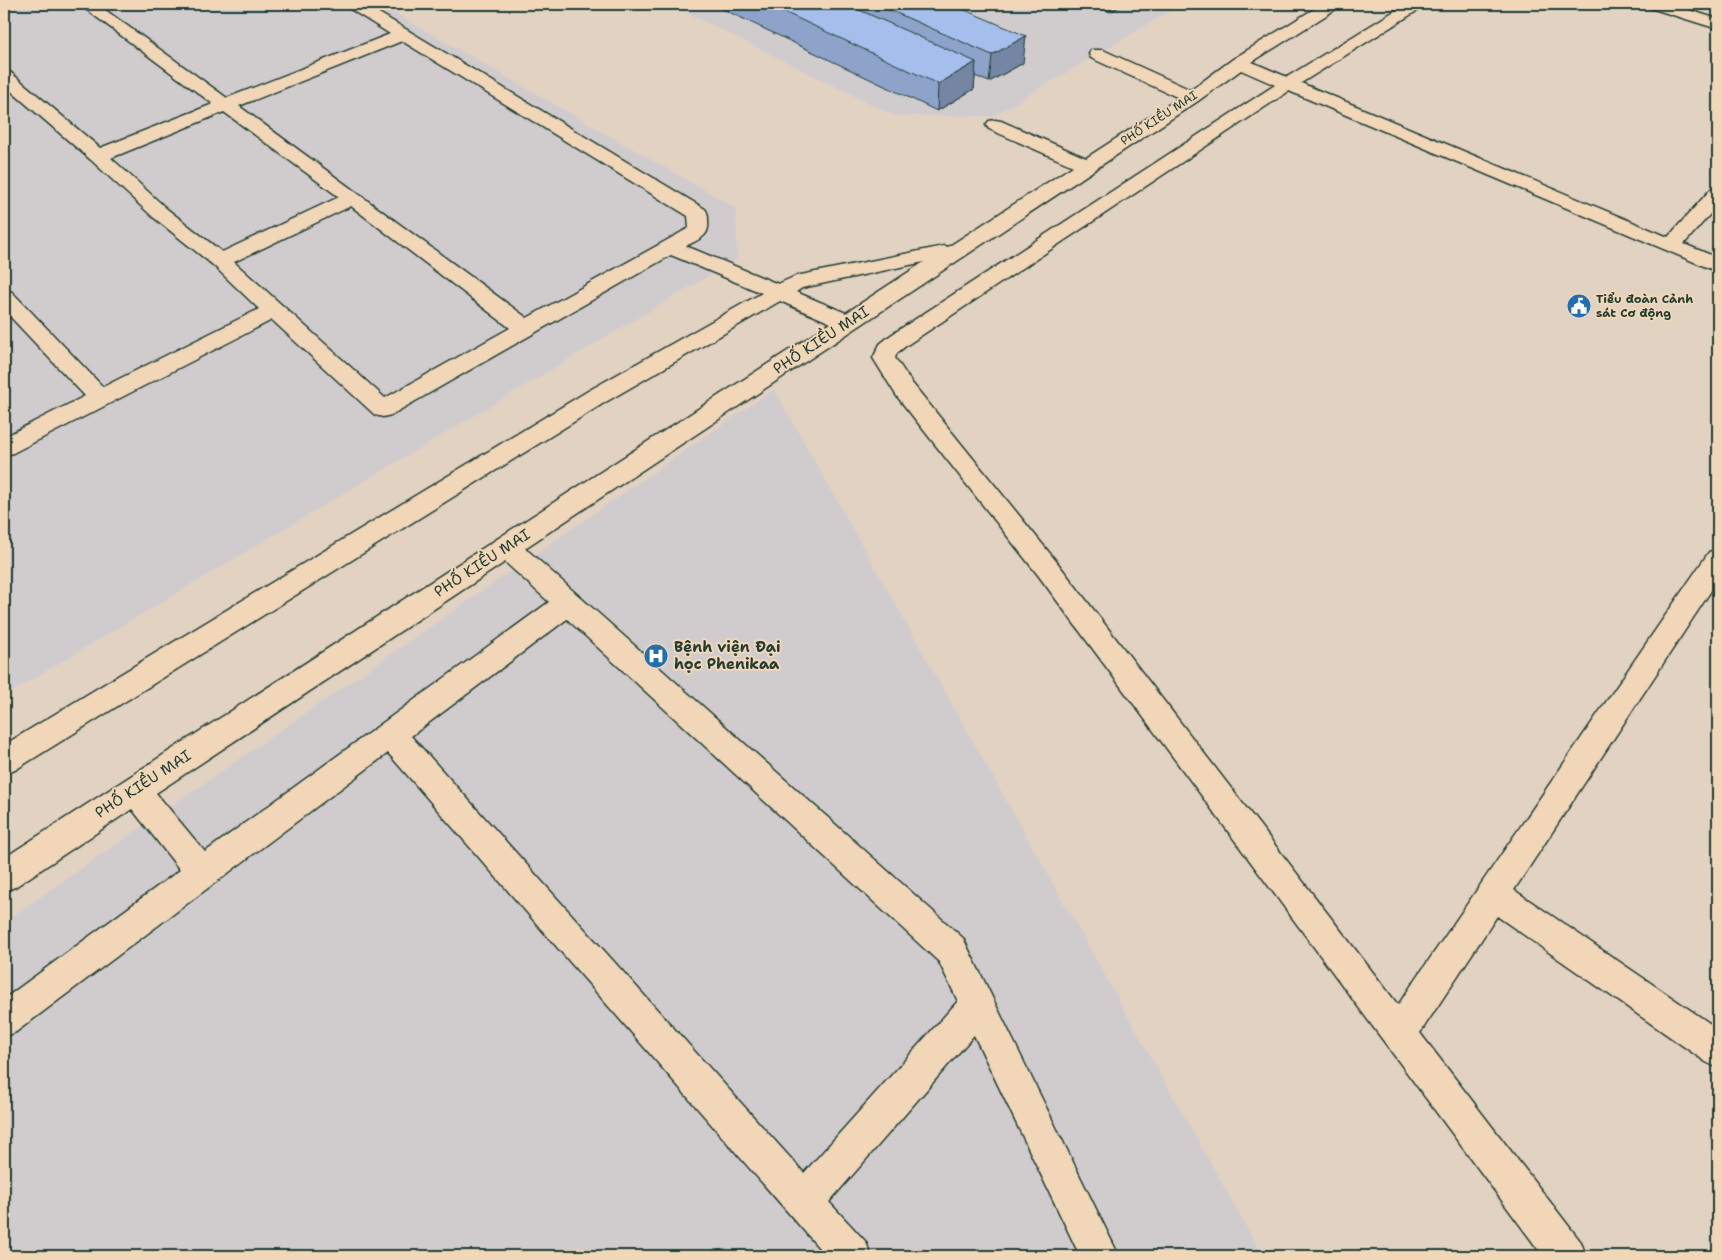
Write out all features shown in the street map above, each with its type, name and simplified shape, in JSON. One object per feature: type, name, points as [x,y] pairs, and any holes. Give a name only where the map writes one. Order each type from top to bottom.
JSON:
[{"type":"street","points":[[87,4],[353,198],[525,328]]},
{"type":"street","points":[[4,76],[98,156],[160,213],[220,261],[383,409],[699,230],[698,212],[353,4]]},
{"type":"street","name":"PHỐ KIỀU MAI","points":[[4,876],[800,352],[1192,97],[1239,63],[1333,4]]},
{"type":"street","points":[[1417,4],[1289,83],[899,340],[888,348],[884,358],[904,389],[1047,568],[1567,1256]]},
{"type":"street","points":[[1653,4],[1718,24]]},
{"type":"street","points":[[1698,17],[1712,4]]},
{"type":"street","points":[[98,156],[404,34]]},
{"type":"street","points":[[1097,54],[1192,97]]},
{"type":"street","points":[[1239,63],[1718,266]]},
{"type":"street","points":[[995,125],[1086,165]]},
{"type":"street","points":[[1671,246],[1718,193]]},
{"type":"street","points":[[220,261],[353,198]]},
{"type":"street","points":[[670,247],[848,322]]},
{"type":"street","name":"PHỐ KIỀU MAI","points":[[4,761],[596,397],[796,283],[960,248]]},
{"type":"street","points":[[4,297],[100,398]]},
{"type":"street","points":[[4,447],[274,310]]},
{"type":"street","points":[[506,547],[952,950],[1100,1256]]},
{"type":"street","points":[[1399,1034],[1718,559]]},
{"type":"street","points":[[4,1020],[568,603]]},
{"type":"street","points":[[390,734],[852,1256]]},
{"type":"street","points":[[135,790],[203,874]]},
{"type":"street","points":[[1493,894],[1718,1050]]},
{"type":"street","points":[[804,1202],[978,1005]]},
{"type":"shaded area","points":[[4,4],[379,4],[736,208],[737,259],[4,696]]},
{"type":"shaded area","points":[[669,4],[1182,4],[993,116],[895,116]]},
{"type":"shaded area","name":"Bệnh viện Đại học Phenikaa","points":[[774,389],[1263,1256],[4,1256],[4,922]]},
{"type":"building","points":[[767,4],[846,4],[976,62],[938,84]]},
{"type":"building","points":[[876,4],[951,4],[1026,36],[992,55]]},
{"type":"place","name":"Tiểu đoàn Cảnh sát Cơ động","points":[[1579,306]]},
{"type":"place","name":"Bệnh viện Đại học Phenikaa","points":[[656,656]]}]
